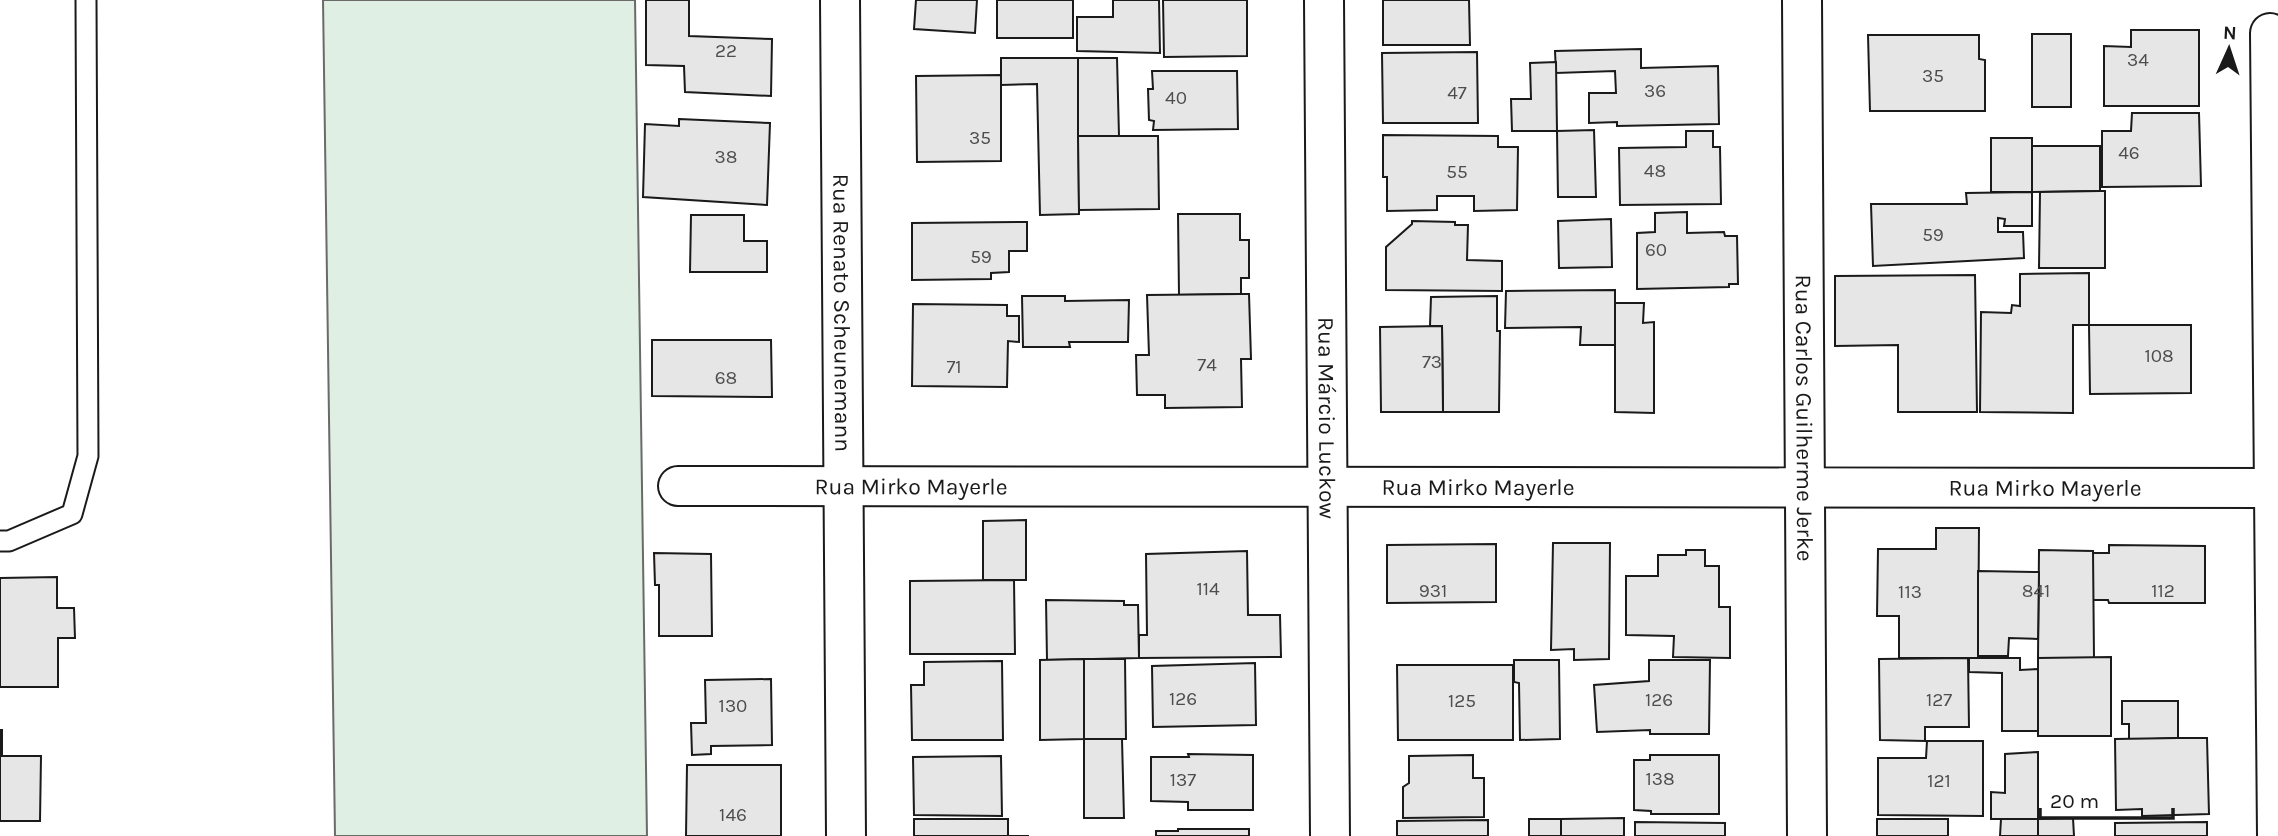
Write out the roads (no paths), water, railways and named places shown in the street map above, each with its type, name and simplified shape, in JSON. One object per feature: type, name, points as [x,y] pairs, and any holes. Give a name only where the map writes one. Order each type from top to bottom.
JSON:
[{"type":"street","name":"Rua Renato Scheunemann","points":[[840,0],[846,836]]},
{"type":"street","name":"Rua Márcio Luckow","points":[[1324,0],[1330,836]]},
{"type":"street","name":"Rua Carlos Guilherme Jerke","points":[[1802,0],[1807,836]]},
{"type":"street","points":[[2270,33],[2277,836]]},
{"type":"street","name":"Rua Mirko Mayerle","points":[[678,486],[2276,488]]},
{"type":"lane","points":[[0,541],[9,541],[72,514],[88,456],[86,0]]}]
